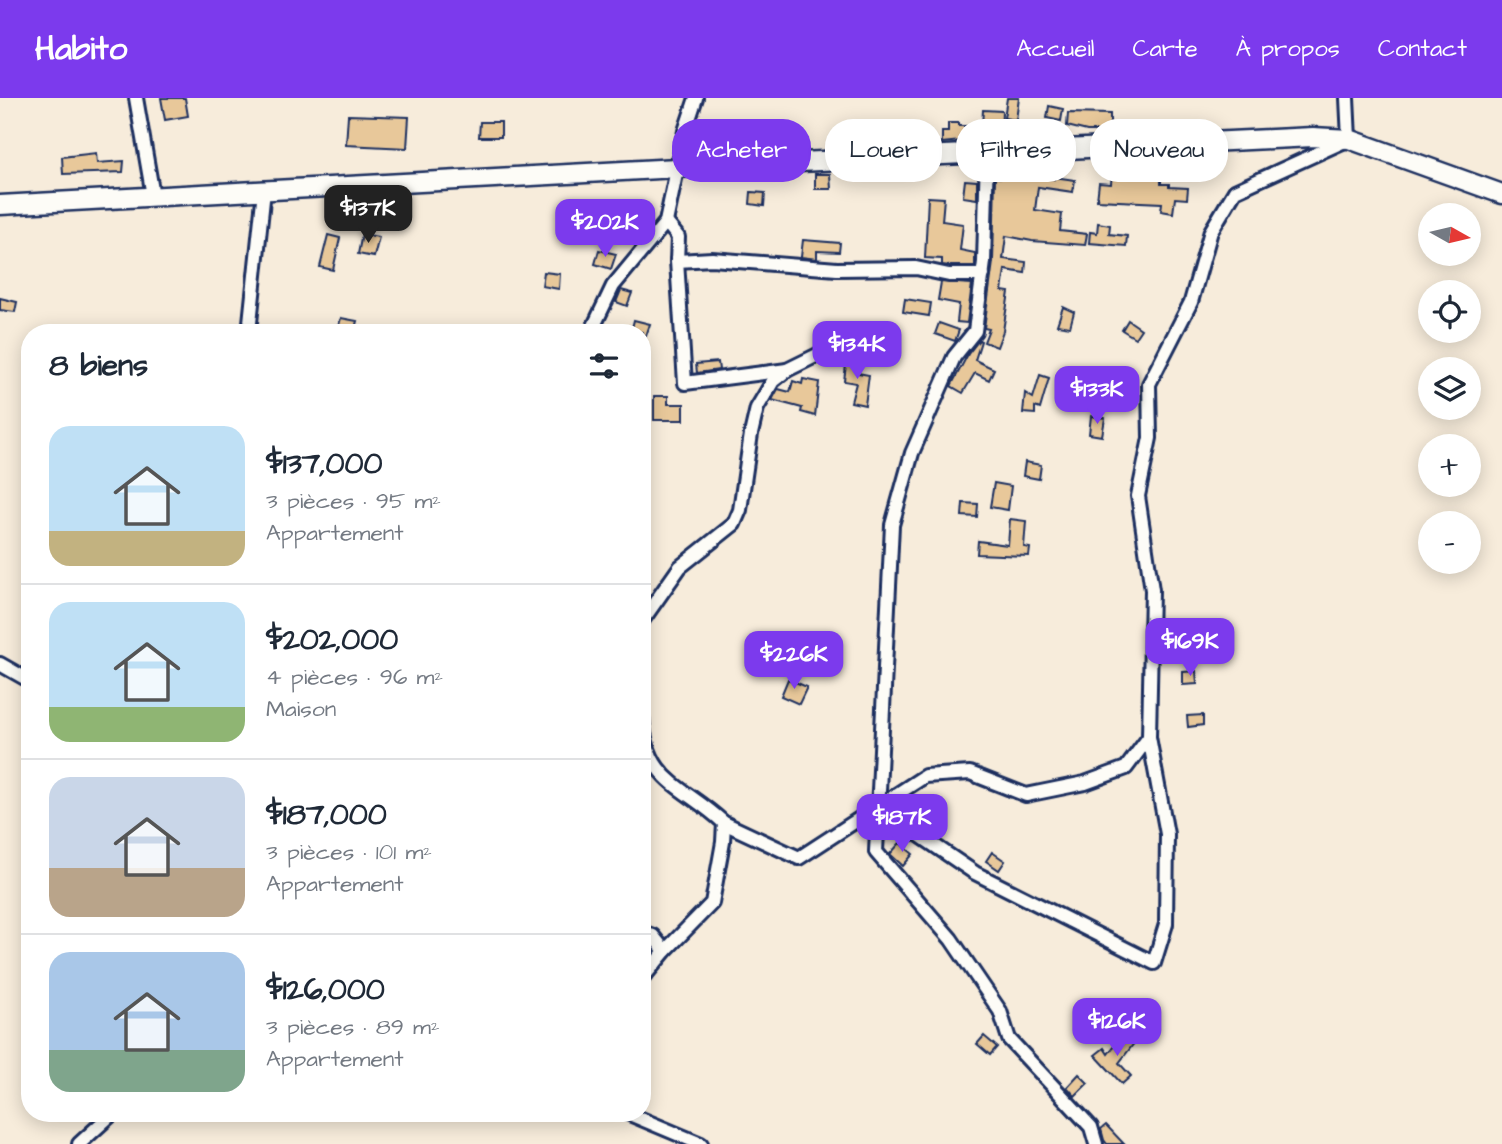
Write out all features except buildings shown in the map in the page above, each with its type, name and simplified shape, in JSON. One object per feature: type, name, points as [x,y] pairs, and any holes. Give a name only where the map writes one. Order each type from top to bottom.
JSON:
[{"type":"main road","points":[[1076,149],[1313,137],[1349,139],[1502,194]]},
{"type":"main road","points":[[811,161],[956,154]]},
{"type":"main road","points":[[0,205],[672,167]]},
{"type":"street","points":[[136,98],[153,196]]},
{"type":"street","points":[[689,119],[696,98]]},
{"type":"street","points":[[878,807],[975,873],[1154,963],[1166,924],[1167,834],[1149,737],[1152,590],[1138,496],[1150,438],[1149,384],[1191,302],[1211,231],[1235,191],[1349,139],[1348,98]]},
{"type":"street","points":[[595,324],[613,286],[666,222],[674,182]]},
{"type":"street","points":[[986,182],[983,275],[975,331],[954,357],[912,453],[891,525],[876,852],[951,939],[1000,1011],[1009,1039],[1091,1126],[1096,1144]]},
{"type":"street","points":[[250,324],[264,190]]},
{"type":"street","points":[[666,222],[678,237],[677,261],[685,383],[787,370]]},
{"type":"street","points":[[677,261],[712,259],[837,269],[916,268],[949,275],[983,275]]},
{"type":"street","points":[[651,608],[680,567],[733,524],[740,510],[757,408],[773,381],[787,370],[853,337]]},
{"type":"street","points":[[0,664],[21,676]]},
{"type":"street","points":[[651,757],[655,767],[668,780],[724,824],[799,858],[925,776],[970,773],[1026,795],[1085,783],[1126,768],[1149,737]]},
{"type":"street","points":[[651,968],[712,903],[724,824]]},
{"type":"street","points":[[651,935],[665,951]]},
{"type":"street","points":[[79,1144],[103,1122]]},
{"type":"street","points":[[648,1122],[701,1144]]}]
